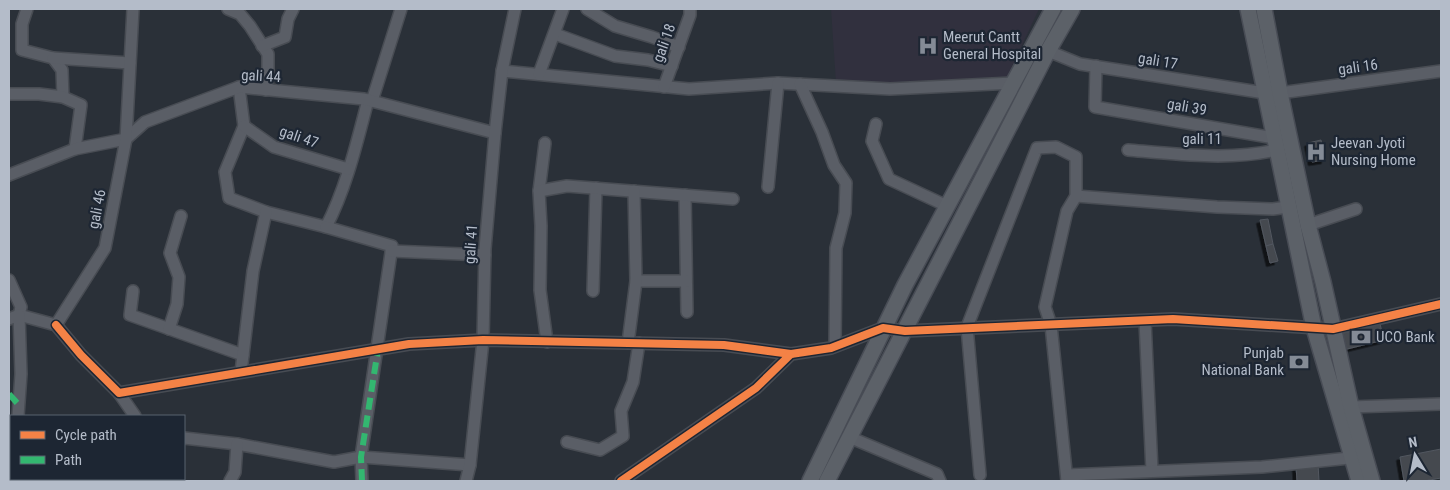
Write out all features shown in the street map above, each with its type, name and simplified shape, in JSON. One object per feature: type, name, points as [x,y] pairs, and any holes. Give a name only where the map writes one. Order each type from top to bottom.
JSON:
[{"type":"main road","points":[[810,481],[883,328],[1053,9]]},
{"type":"main road","points":[[827,481],[1048,51],[1072,9]]},
{"type":"main road","points":[[1248,9],[1308,225],[1333,329],[1351,408],[1358,457],[1359,481]]},
{"type":"main road","points":[[1264,9],[1275,144],[1314,328],[1358,457],[1372,481]]},
{"type":"street","points":[[27,9],[22,24],[22,50],[53,58],[130,63]]},
{"type":"street","name":"gali 46","points":[[56,325],[105,248],[126,139],[133,9]]},
{"type":"street","points":[[228,9],[240,14],[268,54],[266,90]]},
{"type":"street","points":[[262,46],[285,38],[288,19],[293,9]]},
{"type":"street","points":[[326,227],[336,207],[400,9]]},
{"type":"street","name":"gali 41","points":[[466,481],[470,465],[483,340],[485,255],[495,133],[502,70],[515,9]]},
{"type":"street","points":[[539,74],[563,9]]},
{"type":"street","points":[[587,9],[615,26],[652,36],[678,47]]},
{"type":"street","name":"gali 18","points":[[664,87],[690,15],[690,9]]},
{"type":"street","points":[[555,34],[615,56],[648,60],[672,66]]},
{"type":"street","name":"gali 17","points":[[1048,51],[1080,64],[1272,93]]},
{"type":"street","points":[[53,58],[62,70],[63,96]]},
{"type":"street","name":"gali 39","points":[[1096,66],[1095,107],[1275,144]]},
{"type":"street","points":[[502,70],[689,89],[778,83],[890,89],[1013,83]]},
{"type":"street","name":"gali 16","points":[[1272,93],[1441,71]]},
{"type":"street","points":[[768,187],[778,83]]},
{"type":"street","points":[[800,84],[822,132],[834,165],[846,183],[846,213],[836,248],[835,346]]},
{"type":"street","points":[[239,87],[244,126],[225,172],[229,198],[266,212],[392,246],[361,457],[362,481]]},
{"type":"street","name":"gali 44","points":[[126,139],[145,122],[239,87],[370,101],[495,133]]},
{"type":"street","points":[[9,94],[63,96],[81,105],[75,149]]},
{"type":"street","points":[[876,124],[872,142],[889,179],[947,206]]},
{"type":"street","name":"gali 47","points":[[244,126],[274,147],[348,169]]},
{"type":"street","points":[[9,174],[75,149],[126,139]]},
{"type":"street","points":[[544,143],[539,191],[541,226],[540,290],[547,342]]},
{"type":"street","name":"gali 11","points":[[1128,150],[1184,155],[1256,154],[1275,144]]},
{"type":"street","points":[[980,475],[967,327],[1037,148],[1056,147],[1076,157],[1076,196],[1067,211],[1045,306],[1051,325],[1064,467],[1067,478],[1152,472],[1262,468],[1358,457]]},
{"type":"street","points":[[539,191],[567,186],[733,199]]},
{"type":"street","points":[[593,291],[596,188]]},
{"type":"street","points":[[567,442],[600,450],[623,436],[621,411],[633,382],[636,281],[634,191]]},
{"type":"street","points":[[685,195],[687,312]]},
{"type":"street","points":[[1076,196],[1217,207],[1273,209],[1288,207]]},
{"type":"street","points":[[1308,225],[1356,209]]},
{"type":"street","points":[[242,372],[253,271],[266,212]]},
{"type":"street","points":[[169,329],[177,304],[179,277],[170,253],[181,216]]},
{"type":"street","points":[[391,250],[485,255]]},
{"type":"street","points":[[9,280],[21,307],[14,317],[21,374],[19,411]]},
{"type":"street","points":[[636,281],[686,281]]},
{"type":"street","points":[[133,291],[130,315],[243,356]]},
{"type":"street","points":[[119,393],[408,344],[483,340],[724,345],[791,354],[835,346],[883,328],[905,330],[1173,319],[1333,329],[1441,304]]},
{"type":"street","points":[[14,317],[56,325],[81,355],[119,393],[135,415]]},
{"type":"street","points":[[1145,320],[1152,472]]},
{"type":"street","points":[[621,481],[756,388],[791,354]]},
{"type":"street","points":[[9,394],[19,411]]},
{"type":"street","points":[[1351,408],[1441,404]]},
{"type":"street","points":[[849,436],[937,474],[940,481]]},
{"type":"street","points":[[185,438],[237,444],[334,462],[361,457],[470,465]]},
{"type":"street","points":[[230,481],[235,472],[237,444]]},
{"type":"shaded area","name":"Meerut Cantt General Hospital","points":[[831,9],[1039,9],[1001,90],[836,83]]},
{"type":"building","points":[[1321,140],[1325,160],[1312,162],[1308,143]]},
{"type":"building","points":[[1268,219],[1273,244],[1266,246],[1260,220]]},
{"type":"building","points":[[1273,244],[1278,261],[1270,263],[1266,246]]},
{"type":"building","name":"UCO Bank","points":[[1380,324],[1384,340],[1343,350],[1339,334]]},
{"type":"building","points":[[1441,449],[1441,478],[1424,481],[1404,481],[1400,457]]},
{"type":"building","points":[[1318,464],[1319,481],[1297,481],[1296,466]]},
{"type":"marked path","points":[[362,481],[361,457],[378,349]]},
{"type":"marked path","points":[[9,394],[19,405]]},
{"type":"cycle path","points":[[621,481],[756,388],[791,354],[831,348],[883,328],[905,331],[1173,319],[1333,329],[1441,304]]},
{"type":"cycle path","points":[[56,325],[81,355],[119,393],[409,344],[483,340],[724,345],[791,354]]},
{"type":"place","name":"Meerut Cantt General Hospital","points":[[928,46]]},
{"type":"place","name":"Jeevan Jyoti Nursing Home","points":[[1316,152]]},
{"type":"place","name":"UCO Bank","points":[[1361,337]]},
{"type":"place","name":"Punjab National Bank","points":[[1299,362]]}]
